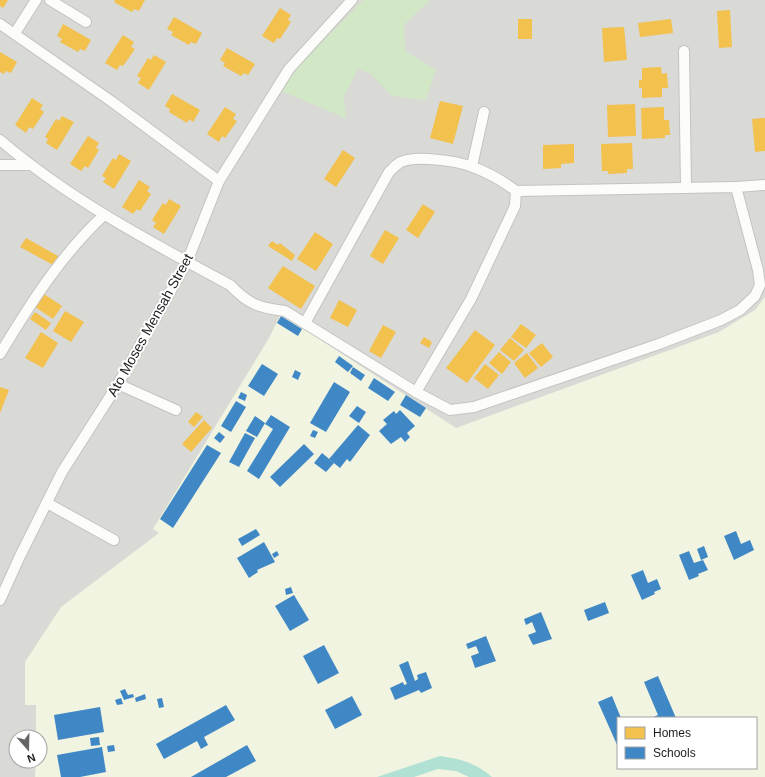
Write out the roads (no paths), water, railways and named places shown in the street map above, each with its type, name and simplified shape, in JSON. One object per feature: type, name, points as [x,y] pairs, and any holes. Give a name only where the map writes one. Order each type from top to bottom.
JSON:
[{"type":"street","points":[[15,33],[36,0]]},
{"type":"street","points":[[50,0],[86,22]]},
{"type":"street","name":"Ato Moses Mensah Street","points":[[0,600],[62,472],[118,384],[187,262],[219,181],[289,69],[352,0]]},
{"type":"street","points":[[0,24],[15,33],[219,181]]},
{"type":"street","points":[[684,51],[686,188]]},
{"type":"street","points":[[472,166],[484,112]]},
{"type":"street","points":[[0,140],[30,165],[104,215],[230,285],[242,298],[252,304],[267,309],[285,311],[416,392],[450,410],[474,407],[659,344],[721,320],[740,310],[756,296],[760,285],[758,270],[736,187]]},
{"type":"street","points":[[305,323],[389,172],[399,163],[412,159],[440,160],[472,166],[505,182],[516,191],[736,187],[765,185]]},
{"type":"street","points":[[0,165],[30,165]]},
{"type":"street","points":[[416,392],[471,299],[515,206],[516,191]]},
{"type":"street","points":[[0,354],[23,315],[61,262],[80,238],[104,215]]},
{"type":"street","points":[[118,384],[176,410]]},
{"type":"street","points":[[47,504],[114,540]]}]
